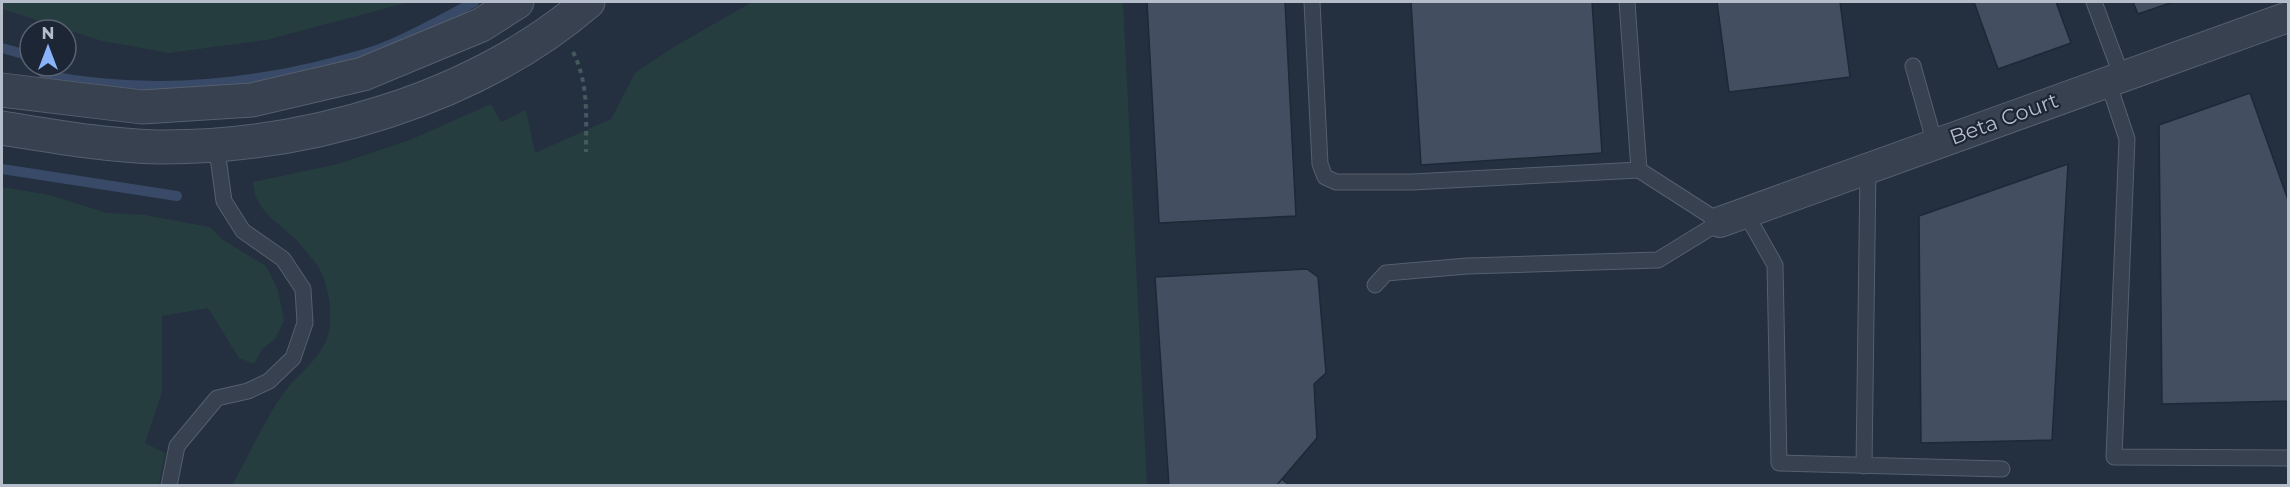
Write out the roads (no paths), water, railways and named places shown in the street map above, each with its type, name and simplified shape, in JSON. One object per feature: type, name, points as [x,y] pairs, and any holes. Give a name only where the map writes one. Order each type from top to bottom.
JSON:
[{"type":"street","points":[[2,90],[142,107],[252,100],[363,74],[481,25],[517,2]]},
{"type":"street","points":[[2,128],[74,139],[159,147],[269,140],[380,114],[498,65],[557,26],[588,2]]},
{"type":"street","name":"Beta Court","points":[[1733,217],[2115,80],[2284,12]]},
{"type":"lane","points":[[1312,2],[1320,164],[1326,177],[1336,182],[1412,182],[1639,170],[1733,217],[1775,265],[1779,463],[2002,469]]},
{"type":"lane","points":[[1627,2],[1639,170]]},
{"type":"lane","points":[[2094,2],[2115,80],[2127,139],[2114,457],[2289,458]]},
{"type":"lane","points":[[1913,66],[1935,144]]},
{"type":"lane","points":[[169,486],[177,446],[217,398],[248,391],[269,381],[293,358],[305,323],[303,289],[283,259],[243,231],[224,201],[216,143]]},
{"type":"lane","points":[[1864,466],[1868,169]]},
{"type":"lane","points":[[1375,285],[1386,273],[1425,268],[1658,260],[1733,217]]},
{"type":"waterway","points":[[61,78],[112,84],[180,86],[214,84],[281,74],[377,50],[474,2]]},
{"type":"waterway","points":[[2,48],[18,53]]},
{"type":"waterway","points":[[2,169],[177,196]]}]
